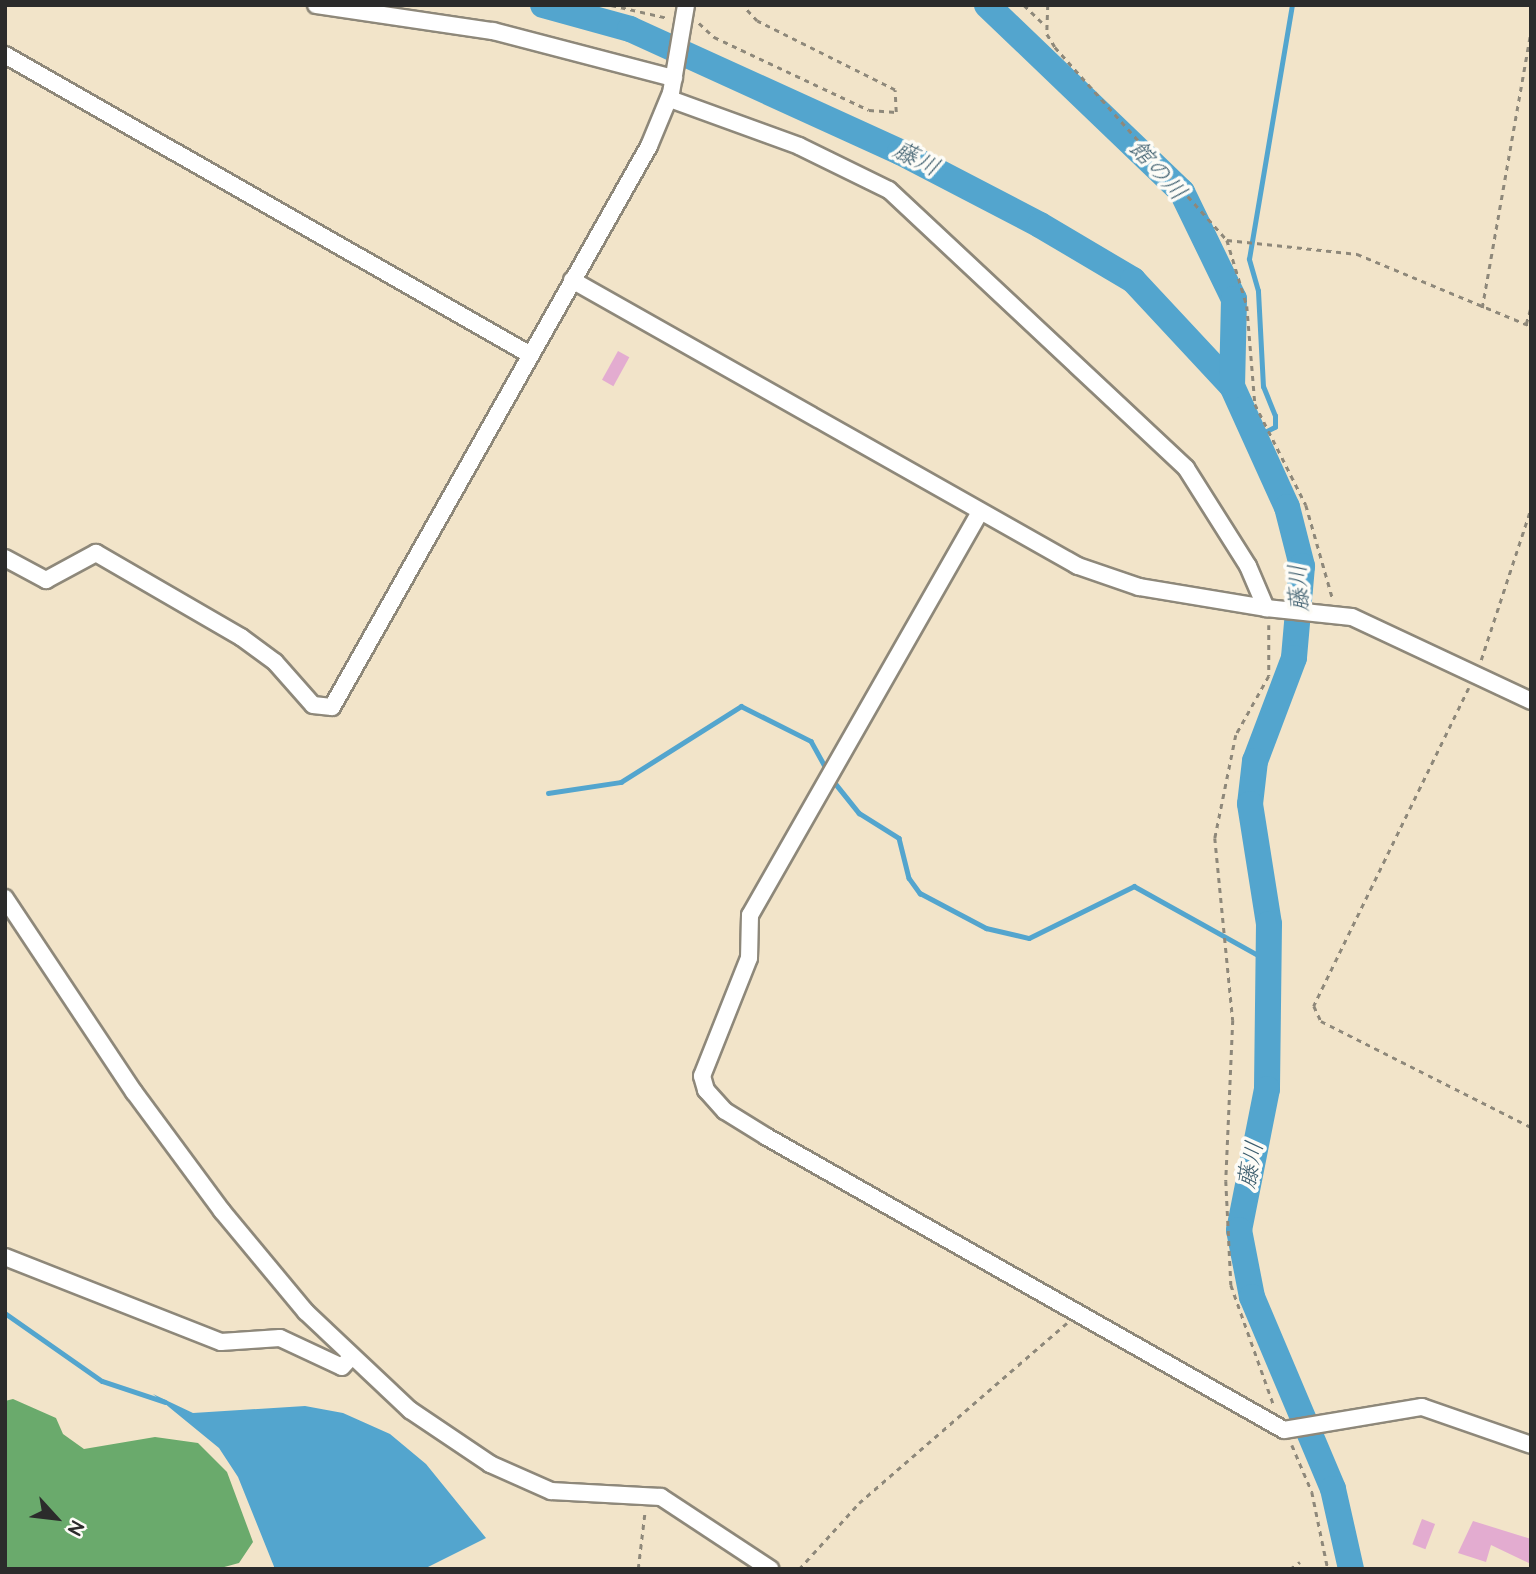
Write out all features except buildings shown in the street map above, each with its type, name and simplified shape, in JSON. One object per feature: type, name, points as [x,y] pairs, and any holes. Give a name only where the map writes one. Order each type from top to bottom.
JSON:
[{"type":"street","points":[[316,5],[493,31],[676,74]]},
{"type":"street","points":[[5,558],[46,580],[96,553],[241,637],[275,662],[309,702],[327,709],[572,280],[670,99],[684,18]]},
{"type":"street","points":[[5,55],[529,354]]},
{"type":"street","points":[[670,99],[799,146],[889,190],[1186,468],[1248,566],[1266,608]]},
{"type":"street","points":[[572,280],[1090,572],[1266,608],[1330,612],[1531,701]]},
{"type":"street","points":[[981,512],[750,915],[749,958],[702,1076],[725,1111],[1284,1429],[1337,1417],[1437,1409],[1531,1445]]},
{"type":"street","points":[[5,898],[214,1200],[351,1357],[410,1410],[490,1464],[551,1491],[648,1495],[721,1533],[770,1569]]},
{"type":"street","points":[[5,1257],[221,1342],[280,1338],[342,1367],[351,1357]]},
{"type":"path","points":[[611,5],[684,18],[869,110],[896,112],[895,90],[757,21],[741,5]]},
{"type":"path","points":[[1024,5],[1046,26],[1055,47],[1227,240],[1247,306],[1255,404],[1306,505],[1330,612]]},
{"type":"path","points":[[1046,26],[1048,5]]},
{"type":"path","points":[[1482,308],[1531,30]]},
{"type":"path","points":[[1227,240],[1357,254],[1482,308],[1531,326]]},
{"type":"path","points":[[1526,324],[1531,307]]},
{"type":"path","points":[[1531,508],[1475,675],[1314,1006],[1321,1021],[1531,1127]]},
{"type":"path","points":[[1266,608],[1269,676],[1236,736],[1215,838],[1233,1020],[1226,1181],[1230,1285],[1284,1429],[1312,1492],[1328,1569]]},
{"type":"path","points":[[799,1569],[859,1503],[1081,1312]]},
{"type":"path","points":[[638,1569],[648,1495]]},
{"type":"path","points":[[1290,1569],[1300,1562]]},
{"type":"green space","points":[[13,1399],[56,1418],[63,1434],[84,1449],[155,1437],[198,1443],[227,1472],[253,1542],[239,1563],[217,1569],[5,1569],[5,1401]]},
{"type":"water","points":[[153,1394],[193,1413],[305,1406],[343,1413],[390,1434],[426,1464],[486,1538],[424,1569],[275,1569],[238,1477],[219,1448]]},
{"type":"waterway","name":"藤川","points":[[543,5],[630,29],[900,152],[1040,225],[1133,280],[1232,386],[1287,507],[1302,566],[1294,658],[1255,761],[1250,804],[1269,924],[1267,1089],[1239,1230],[1252,1297],[1333,1489],[1351,1569]]},
{"type":"waterway","name":"館の川","points":[[987,5],[1182,192],[1234,299],[1232,386]]},
{"type":"waterway","points":[[1255,437],[1275,427],[1275,416],[1263,387],[1258,291],[1249,259],[1292,5]]},
{"type":"waterway","points":[[548,793],[621,782],[741,706],[811,741],[827,770]]},
{"type":"waterway","points":[[831,778],[859,813],[899,838],[909,878],[920,893],[986,928],[1029,938],[1134,886],[1269,961]]},
{"type":"waterway","points":[[5,1313],[102,1381],[165,1402]]}]
